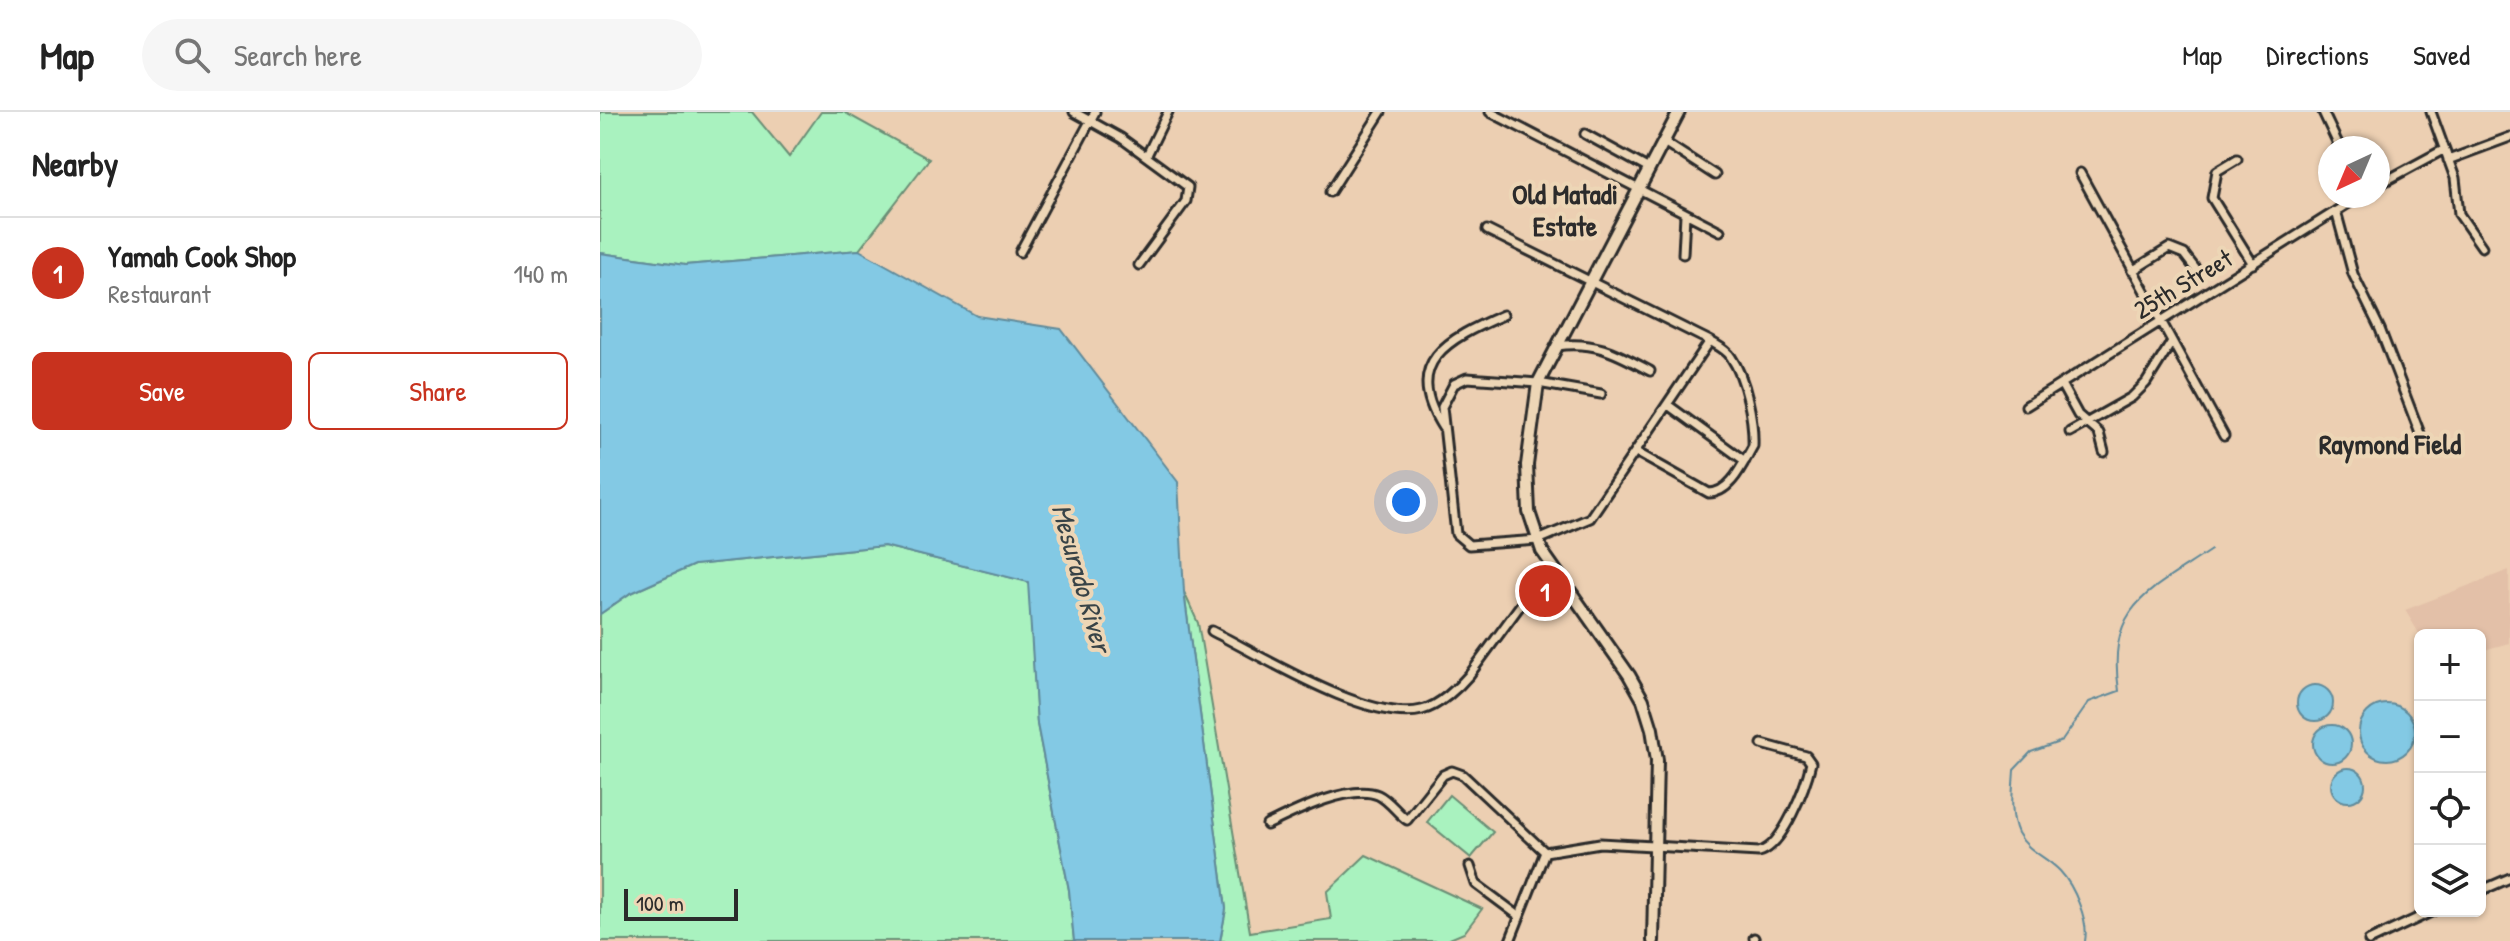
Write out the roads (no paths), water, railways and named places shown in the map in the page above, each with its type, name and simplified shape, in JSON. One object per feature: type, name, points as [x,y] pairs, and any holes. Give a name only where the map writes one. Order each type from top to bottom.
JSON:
[{"type":"street","points":[[1074,112],[1147,155],[1188,187],[1187,196],[1139,265]]},
{"type":"street","points":[[1020,252],[1095,112]]},
{"type":"street","points":[[1147,155],[1168,112]]},
{"type":"street","points":[[1330,192],[1381,112]]},
{"type":"street","points":[[1490,112],[1720,231]]},
{"type":"street","points":[[1653,941],[1657,760],[1643,700],[1629,675],[1549,566],[1529,512],[1527,465],[1538,383],[1679,112]]},
{"type":"street","points":[[2323,112],[2334,136]]},
{"type":"street","points":[[2431,112],[2448,160],[2459,214],[2482,247]]},
{"type":"street","points":[[1585,134],[1649,169]]},
{"type":"street","points":[[2448,160],[2510,137]]},
{"type":"street","points":[[1664,142],[1715,175]]},
{"type":"street","points":[[2390,179],[2443,150]]},
{"type":"street","points":[[2237,159],[2217,171],[2212,198],[2253,264]]},
{"type":"street","points":[[2080,173],[2224,436]]},
{"type":"street","name":"25th Street","points":[[2026,406],[2341,208]]},
{"type":"street","points":[[2336,211],[2353,274],[2380,329],[2424,444]]},
{"type":"street","points":[[1683,254],[1685,214]]},
{"type":"street","points":[[1487,230],[1710,341],[1731,356],[1748,405],[1753,446],[1723,490],[1709,493],[1636,452]]},
{"type":"street","points":[[2132,271],[2169,248],[2184,254],[2197,271]]},
{"type":"street","points":[[1444,429],[1427,395],[1434,357],[1457,334],[1503,315]]},
{"type":"street","points":[[1601,394],[1538,383],[1461,380],[1444,396],[1444,429],[1459,539],[1475,546],[1538,540],[1590,518],[1710,341]]},
{"type":"street","points":[[1557,346],[1577,343],[1602,346],[1650,371]]},
{"type":"street","points":[[2070,432],[2132,397],[2146,383],[2171,343]]},
{"type":"street","points":[[2061,384],[2078,415],[2104,442],[2104,452]]},
{"type":"street","points":[[1668,405],[1745,461]]},
{"type":"street","points":[[1212,631],[1369,707],[1422,710],[1460,685],[1470,674],[1549,566]]},
{"type":"street","points":[[1545,852],[1589,843],[1759,852],[1770,847],[1786,825],[1811,763],[1806,756],[1762,744]]},
{"type":"street","points":[[1267,825],[1320,801],[1367,793],[1380,796],[1407,820],[1443,775],[1452,771],[1463,775],[1545,852]]},
{"type":"street","points":[[1510,941],[1545,852]]},
{"type":"street","points":[[1470,866],[1476,884],[1519,916]]},
{"type":"street","points":[[2486,888],[2510,878]]},
{"type":"street","points":[[2369,941],[2420,917]]},
{"type":"water","name":"Mesurado River","points":[[859,250],[977,316],[1061,329],[1178,482],[1184,592],[1226,909],[1220,941],[1074,941],[1069,890],[1037,724],[1028,582],[884,546],[694,565],[629,594],[600,614],[600,253],[685,265]]},
{"type":"water","points":[[2315,685],[2328,690],[2333,703],[2328,716],[2315,721],[2302,716],[2297,703],[2302,690]]},
{"type":"water","points":[[2376,706],[2398,706],[2413,721],[2413,743],[2398,758],[2376,758],[2361,743],[2361,721]]},
{"type":"water","points":[[2332,725],[2345,731],[2351,744],[2345,757],[2332,763],[2319,757],[2313,744],[2319,731]]},
{"type":"water","points":[[2348,768],[2360,773],[2365,785],[2360,797],[2348,802],[2336,797],[2331,785],[2336,773]]},
{"type":"waterway","points":[[2085,941],[2083,914],[2070,885],[2055,866],[2027,845],[2015,826],[2012,793],[2014,770],[2031,752],[2062,741],[2089,702],[2119,691],[2119,639],[2126,620],[2151,590],[2211,550]]},
{"type":"place","name":"Yamah Cook Shop","points":[[1545,591]]},
{"type":"district","name":"Old Matadi Estate","points":[[1565,210]]},
{"type":"district","name":"Raymond Field","points":[[2390,444]]}]
